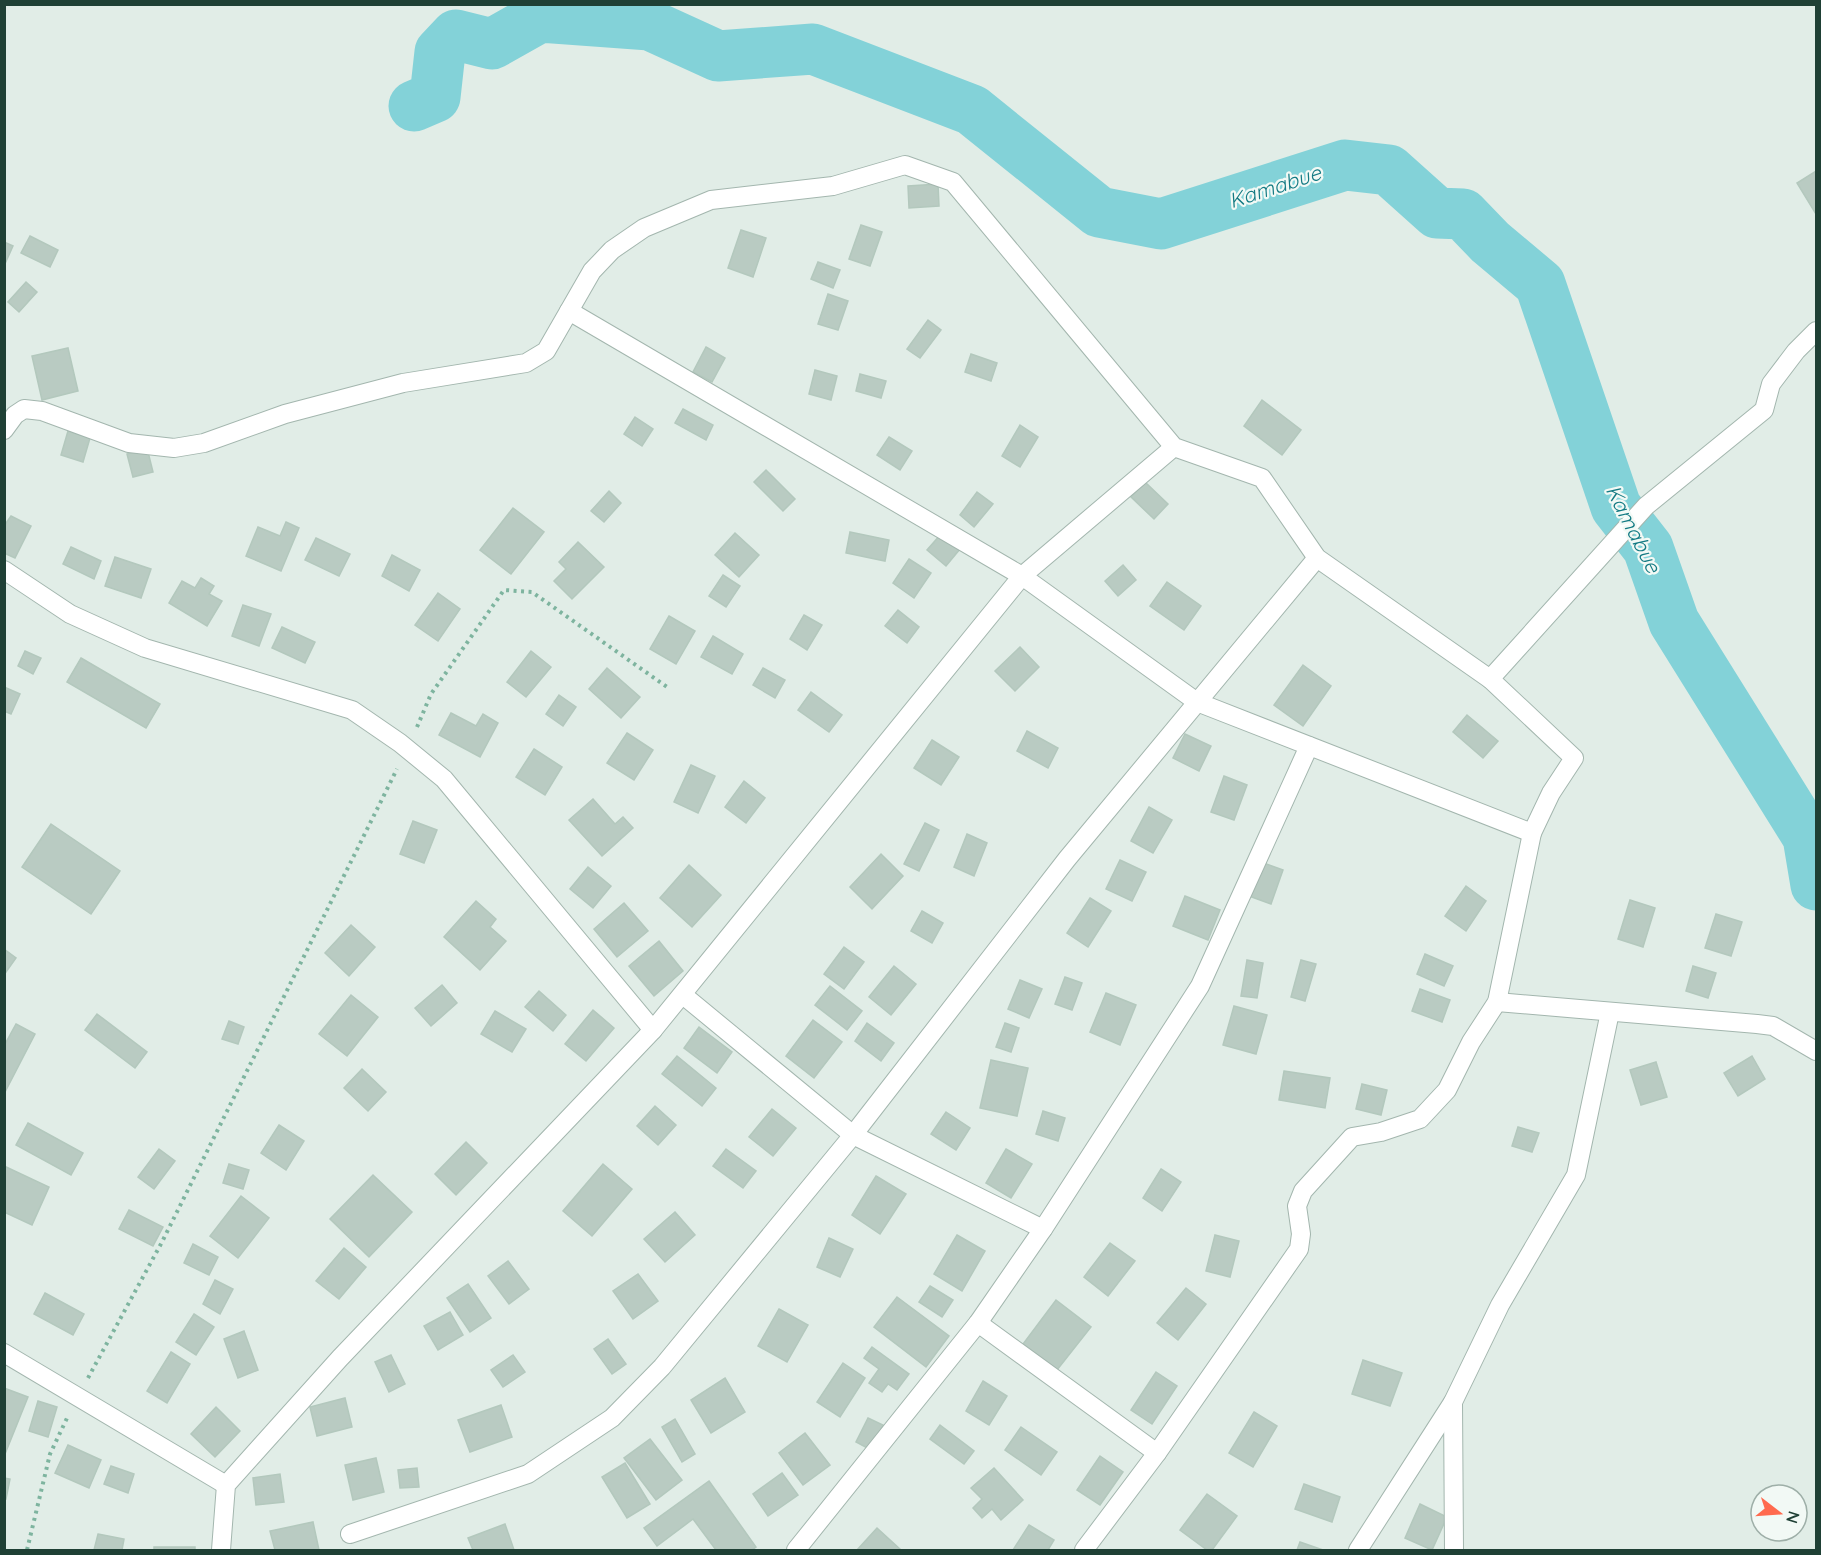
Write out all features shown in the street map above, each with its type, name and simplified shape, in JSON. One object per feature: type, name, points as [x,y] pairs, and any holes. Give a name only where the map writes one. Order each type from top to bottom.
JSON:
[{"type":"street","points":[[4,430],[24,409],[42,411],[129,443],[174,448],[204,443],[285,414],[403,383],[526,363],[546,351],[592,271],[612,250],[644,228],[711,200],[832,186],[905,165],[953,182],[1173,447],[1262,478],[1317,558],[1490,679],[1574,758],[1551,793],[1532,833],[1497,1002],[1471,1042],[1447,1090],[1420,1119],[1381,1132],[1352,1137],[1303,1191],[1297,1206],[1301,1234],[1299,1249],[1157,1453],[1084,1551]]},
{"type":"street","points":[[569,311],[1022,576],[1197,702],[1532,833]]},
{"type":"street","points":[[1490,679],[1646,506],[1764,410],[1771,384],[1796,351],[1816,331]]},
{"type":"street","points":[[221,1551],[226,1485],[340,1358],[653,1030],[1022,576],[1173,447]]},
{"type":"street","points":[[350,1534],[528,1474],[612,1418],[662,1367],[853,1135],[1067,859],[1317,558]]},
{"type":"street","points":[[4,570],[70,614],[145,648],[352,710],[408,749],[444,779],[653,1030]]},
{"type":"street","points":[[796,1551],[978,1323],[1043,1229],[1200,986],[1309,747]]},
{"type":"street","points":[[682,995],[853,1135],[1043,1229]]},
{"type":"street","points":[[1497,1002],[1773,1026],[1816,1051]]},
{"type":"street","points":[[1358,1551],[1454,1402],[1500,1305],[1576,1174],[1610,1012]]},
{"type":"street","points":[[978,1323],[1157,1453]]},
{"type":"street","points":[[4,1353],[226,1485]]},
{"type":"street","points":[[1454,1402],[1454,1551]]},
{"type":"path","points":[[27,1551],[50,1454],[78,1396],[162,1242],[408,749],[431,693],[504,590],[532,591],[667,687]]},
{"type":"building","points":[[1816,171],[1816,214],[1797,183]]},
{"type":"building","points":[[938,184],[939,206],[909,208],[908,186]]},
{"type":"building","points":[[861,225],[882,232],[870,266],[849,259]]},
{"type":"building","points":[[741,230],[766,238],[753,277],[728,268]]},
{"type":"building","points":[[30,236],[58,250],[50,267],[21,253]]},
{"type":"building","points":[[4,242],[13,246],[4,266]]},
{"type":"building","points":[[818,262],[840,270],[833,288],[811,279]]},
{"type":"building","points":[[26,282],[37,292],[19,312],[8,302]]},
{"type":"building","points":[[828,294],[848,301],[838,330],[818,324]]},
{"type":"building","points":[[928,320],[941,330],[920,358],[907,349]]},
{"type":"building","points":[[706,347],[725,358],[712,382],[693,372]]},
{"type":"building","points":[[68,348],[78,391],[42,400],[32,356]]},
{"type":"building","points":[[971,354],[997,363],[991,381],[965,372]]},
{"type":"building","points":[[815,370],[837,376],[831,400],[809,394]]},
{"type":"building","points":[[860,374],[886,381],[881,398],[856,391]]},
{"type":"building","points":[[1262,400],[1301,430],[1282,455],[1244,426]]},
{"type":"building","points":[[683,409],[713,425],[706,440],[675,423]]},
{"type":"building","points":[[635,417],[653,429],[642,446],[624,434]]},
{"type":"building","points":[[1020,425],[1038,437],[1020,467],[1002,456]]},
{"type":"building","points":[[68,431],[90,438],[83,462],[61,455]]},
{"type":"building","points":[[889,437],[912,451],[900,470],[877,455]]},
{"type":"building","points":[[147,448],[153,472],[133,477],[127,454]]},
{"type":"building","points":[[766,470],[795,499],[783,511],[754,482]]},
{"type":"building","points":[[1145,482],[1168,504],[1154,519],[1131,497]]},
{"type":"building","points":[[609,491],[621,503],[604,522],[591,511]]},
{"type":"building","points":[[977,492],[993,504],[974,527],[960,515]]},
{"type":"building","points":[[513,508],[544,532],[511,574],[480,550]]},
{"type":"building","points":[[11,516],[31,526],[15,558],[4,553],[4,526]]},
{"type":"building","points":[[286,522],[299,528],[281,571],[246,556],[258,527],[280,536]]},
{"type":"building","points":[[850,532],[889,540],[885,561],[846,553]]},
{"type":"building","points":[[735,533],[759,555],[739,577],[715,555]]},
{"type":"building","points":[[941,534],[960,549],[946,566],[927,550]]},
{"type":"building","points":[[316,538],[350,554],[339,576],[305,560]]},
{"type":"building","points":[[578,542],[604,567],[572,599],[554,581],[566,569],[559,562]]},
{"type":"building","points":[[71,547],[101,561],[94,579],[63,564]]},
{"type":"building","points":[[392,555],[420,570],[409,591],[382,576]]},
{"type":"building","points":[[115,557],[151,569],[141,598],[105,586]]},
{"type":"building","points":[[909,559],[931,573],[914,598],[893,583]]},
{"type":"building","points":[[1123,565],[1136,580],[1118,596],[1105,581]]},
{"type":"building","points":[[723,575],[740,586],[726,607],[709,596]]},
{"type":"building","points":[[201,578],[214,586],[209,594],[222,601],[207,626],[169,603],[182,581],[195,588]]},
{"type":"building","points":[[1167,582],[1201,606],[1184,630],[1150,606]]},
{"type":"building","points":[[438,593],[460,609],[438,641],[415,625]]},
{"type":"building","points":[[243,605],[271,614],[259,646],[232,636]]},
{"type":"building","points":[[898,610],[919,627],[907,643],[885,626]]},
{"type":"building","points":[[804,615],[822,625],[807,650],[790,639]]},
{"type":"building","points":[[669,616],[695,631],[676,664],[650,649]]},
{"type":"building","points":[[282,627],[315,642],[305,663],[272,648]]},
{"type":"building","points":[[713,636],[743,654],[732,674],[701,657]]},
{"type":"building","points":[[1020,647],[1039,667],[1015,691],[995,671]]},
{"type":"building","points":[[25,651],[41,658],[33,674],[18,666]]},
{"type":"building","points":[[531,651],[551,667],[526,697],[507,682]]},
{"type":"building","points":[[81,658],[160,704],[146,728],[67,682]]},
{"type":"building","points":[[1303,665],[1331,686],[1303,726],[1274,705]]},
{"type":"building","points":[[607,668],[640,697],[621,718],[589,689]]},
{"type":"building","points":[[763,668],[785,680],[775,698],[753,685]]},
{"type":"building","points":[[4,687],[20,694],[11,714],[4,711]]},
{"type":"building","points":[[811,692],[842,715],[829,732],[798,710]]},
{"type":"building","points":[[559,695],[576,707],[563,726],[546,714]]},
{"type":"building","points":[[451,713],[476,726],[483,714],[498,723],[480,757],[439,735]]},
{"type":"building","points":[[1467,715],[1498,741],[1483,758],[1453,732]]},
{"type":"building","points":[[1027,731],[1058,748],[1048,768],[1017,751]]},
{"type":"building","points":[[627,733],[653,750],[634,780],[607,763]]},
{"type":"building","points":[[1185,734],[1211,746],[1199,771],[1173,758]]},
{"type":"building","points":[[932,740],[959,757],[941,785],[914,768]]},
{"type":"building","points":[[534,749],[562,767],[545,795],[516,777]]},
{"type":"building","points":[[691,765],[715,776],[698,813],[674,802]]},
{"type":"building","points":[[1224,776],[1247,785],[1234,820],[1211,812]]},
{"type":"building","points":[[744,781],[765,798],[746,823],[725,807]]},
{"type":"building","points":[[593,799],[615,824],[623,817],[633,828],[602,856],[569,820]]},
{"type":"building","points":[[1149,807],[1172,820],[1153,853],[1131,841]]},
{"type":"building","points":[[413,821],[437,830],[424,863],[400,854]]},
{"type":"building","points":[[925,823],[939,830],[919,871],[904,864]]},
{"type":"building","points":[[51,824],[120,871],[91,914],[22,867]]},
{"type":"building","points":[[967,834],[987,843],[974,876],[954,867]]},
{"type":"building","points":[[881,854],[903,876],[872,909],[850,887]]},
{"type":"building","points":[[1120,860],[1146,872],[1132,901],[1106,889]]},
{"type":"building","points":[[1261,862],[1283,870],[1271,904],[1249,896]]},
{"type":"building","points":[[689,865],[721,895],[692,927],[660,898]]},
{"type":"building","points":[[588,867],[611,886],[593,908],[570,889]]},
{"type":"building","points":[[1466,886],[1486,901],[1466,931],[1445,916]]},
{"type":"building","points":[[1185,896],[1220,910],[1208,940],[1173,926]]},
{"type":"building","points":[[1090,898],[1111,911],[1088,947],[1067,933]]},
{"type":"building","points":[[1630,900],[1655,908],[1643,947],[1618,939]]},
{"type":"building","points":[[476,901],[496,919],[490,927],[506,941],[480,970],[444,937]]},
{"type":"building","points":[[624,903],[648,931],[617,957],[594,929]]},
{"type":"building","points":[[922,911],[943,923],[932,943],[911,931]]},
{"type":"building","points":[[1716,914],[1742,922],[1731,956],[1705,948]]},
{"type":"building","points":[[351,925],[375,947],[349,976],[325,953]]},
{"type":"building","points":[[659,941],[683,971],[654,996],[629,966]]},
{"type":"building","points":[[844,947],[864,962],[844,989],[824,974]]},
{"type":"building","points":[[4,949],[16,958],[4,975]]},
{"type":"building","points":[[1425,954],[1453,966],[1444,986],[1417,974]]},
{"type":"building","points":[[1247,960],[1263,963],[1257,998],[1241,996]]},
{"type":"building","points":[[1301,960],[1316,964],[1305,1001],[1291,997]]},
{"type":"building","points":[[894,966],[916,984],[891,1015],[869,997]]},
{"type":"building","points":[[1693,966],[1716,973],[1708,998],[1686,991]]},
{"type":"building","points":[[1065,977],[1082,983],[1072,1010],[1055,1004]]},
{"type":"building","points":[[1020,980],[1042,989],[1029,1018],[1008,1009]]},
{"type":"building","points":[[442,985],[457,1003],[431,1026],[415,1008]]},
{"type":"building","points":[[830,986],[862,1011],[847,1030],[815,1005]]},
{"type":"building","points":[[1420,989],[1450,1000],[1442,1022],[1412,1011]]},
{"type":"building","points":[[539,991],[566,1015],[553,1031],[525,1007]]},
{"type":"building","points":[[1106,993],[1136,1005],[1120,1045],[1090,1032]]},
{"type":"building","points":[[351,995],[378,1017],[347,1056],[319,1034]]},
{"type":"building","points":[[1234,1006],[1267,1015],[1256,1054],[1223,1045]]},
{"type":"building","points":[[593,1010],[614,1028],[586,1061],[565,1044]]},
{"type":"building","points":[[495,1011],[526,1029],[512,1052],[481,1034]]},
{"type":"building","points":[[97,1014],[147,1052],[135,1068],[85,1030]]},
{"type":"building","points":[[813,1020],[842,1042],[814,1078],[786,1056]]},
{"type":"building","points":[[229,1021],[244,1027],[238,1044],[222,1039]]},
{"type":"building","points":[[867,1023],[894,1043],[881,1061],[855,1041]]},
{"type":"building","points":[[1005,1023],[1019,1028],[1011,1052],[996,1047]]},
{"type":"building","points":[[16,1024],[35,1034],[4,1094],[4,1046]]},
{"type":"building","points":[[699,1027],[732,1052],[717,1073],[684,1048]]},
{"type":"building","points":[[677,1056],[716,1088],[702,1106],[662,1074]]},
{"type":"building","points":[[1752,1056],[1765,1079],[1738,1096],[1724,1073]]},
{"type":"building","points":[[991,1060],[1028,1068],[1017,1116],[980,1108]]},
{"type":"building","points":[[1656,1062],[1667,1097],[1641,1105],[1630,1070]]},
{"type":"building","points":[[362,1069],[386,1092],[368,1111],[344,1088]]},
{"type":"building","points":[[1284,1071],[1330,1078],[1325,1108],[1279,1100]]},
{"type":"building","points":[[1362,1084],[1387,1090],[1381,1115],[1356,1109]]},
{"type":"building","points":[[655,1106],[676,1125],[658,1145],[637,1126]]},
{"type":"building","points":[[772,1109],[796,1128],[773,1156],[749,1137]]},
{"type":"building","points":[[1043,1111],[1065,1118],[1058,1141],[1036,1134]]},
{"type":"building","points":[[946,1112],[970,1128],[956,1150],[931,1134]]},
{"type":"building","points":[[28,1123],[83,1153],[71,1175],[16,1145]]},
{"type":"building","points":[[279,1125],[304,1141],[286,1170],[261,1153]]},
{"type":"building","points":[[1518,1127],[1539,1133],[1532,1152],[1512,1146]]},
{"type":"building","points":[[466,1142],[487,1163],[456,1195],[435,1174]]},
{"type":"building","points":[[159,1149],[175,1161],[154,1189],[138,1177]]},
{"type":"building","points":[[726,1149],[756,1171],[743,1188],[713,1166]]},
{"type":"building","points":[[1006,1149],[1032,1164],[1011,1198],[986,1183]]},
{"type":"building","points":[[229,1164],[249,1170],[243,1189],[223,1183]]},
{"type":"building","points":[[603,1164],[632,1189],[592,1236],[563,1211]]},
{"type":"building","points":[[4,1166],[49,1187],[32,1225],[4,1212]]},
{"type":"building","points":[[1161,1169],[1181,1182],[1162,1211],[1143,1198]]},
{"type":"building","points":[[373,1175],[412,1212],[369,1257],[330,1219]]},
{"type":"building","points":[[876,1176],[906,1194],[880,1234],[852,1215]]},
{"type":"building","points":[[241,1196],[269,1218],[238,1258],[210,1236]]},
{"type":"building","points":[[129,1210],[163,1227],[153,1246],[119,1229]]},
{"type":"building","points":[[675,1212],[695,1235],[665,1262],[644,1239]]},
{"type":"building","points":[[957,1235],[985,1251],[962,1291],[934,1274]]},
{"type":"building","points":[[1215,1235],[1239,1241],[1230,1277],[1206,1271]]},
{"type":"building","points":[[829,1238],[853,1249],[840,1277],[817,1267]]},
{"type":"building","points":[[1110,1243],[1135,1261],[1108,1296],[1084,1277]]},
{"type":"building","points":[[193,1244],[218,1257],[209,1275],[184,1263]]},
{"type":"building","points":[[344,1248],[366,1267],[339,1299],[316,1281]]},
{"type":"building","points":[[508,1261],[529,1289],[509,1304],[488,1276]]},
{"type":"building","points":[[638,1274],[658,1301],[633,1319],[613,1291]]},
{"type":"building","points":[[215,1280],[233,1289],[220,1314],[203,1304]]},
{"type":"building","points":[[468,1284],[491,1318],[470,1332],[447,1298]]},
{"type":"building","points":[[930,1286],[953,1300],[942,1317],[919,1302]]},
{"type":"building","points":[[1186,1288],[1206,1304],[1178,1340],[1157,1323]]},
{"type":"building","points":[[45,1293],[84,1314],[73,1335],[34,1314]]},
{"type":"building","points":[[897,1297],[949,1336],[926,1367],[874,1327]]},
{"type":"building","points":[[1056,1300],[1091,1327],[1057,1370],[1023,1344]]},
{"type":"building","points":[[779,1309],[808,1325],[787,1362],[758,1346]]},
{"type":"building","points":[[450,1312],[463,1335],[438,1350],[424,1326]]},
{"type":"building","points":[[194,1314],[214,1327],[196,1355],[176,1342]]},
{"type":"building","points":[[244,1331],[258,1370],[238,1378],[224,1339]]},
{"type":"building","points":[[608,1339],[626,1364],[612,1374],[594,1349]]},
{"type":"building","points":[[872,1347],[909,1374],[897,1390],[888,1384],[882,1392],[869,1383],[879,1369],[864,1358]]},
{"type":"building","points":[[171,1352],[190,1364],[167,1403],[147,1391]]},
{"type":"building","points":[[391,1355],[405,1384],[389,1392],[375,1362]]},
{"type":"building","points":[[513,1355],[525,1372],[503,1387],[491,1370]]},
{"type":"building","points":[[1363,1360],[1402,1373],[1390,1406],[1352,1394]]},
{"type":"building","points":[[843,1363],[865,1378],[840,1417],[817,1402]]},
{"type":"building","points":[[1156,1372],[1177,1386],[1152,1424],[1131,1410]]},
{"type":"building","points":[[725,1378],[745,1412],[711,1433],[691,1400]]},
{"type":"building","points":[[983,1381],[1007,1396],[989,1425],[966,1411]]},
{"type":"building","points":[[4,1388],[28,1397],[5,1454],[4,1454]]},
{"type":"building","points":[[345,1398],[352,1427],[317,1436],[310,1407]]},
{"type":"building","points":[[38,1401],[57,1407],[48,1437],[29,1431]]},
{"type":"building","points":[[501,1405],[512,1437],[470,1452],[458,1420]]},
{"type":"building","points":[[216,1407],[240,1431],[215,1457],[191,1434]]},
{"type":"building","points":[[1254,1412],[1277,1426],[1253,1467],[1229,1453]]},
{"type":"building","points":[[868,1418],[883,1425],[871,1450],[856,1442]]},
{"type":"building","points":[[675,1419],[695,1454],[682,1462],[662,1427]]},
{"type":"building","points":[[940,1425],[974,1451],[964,1464],[930,1439]]},
{"type":"building","points":[[1021,1427],[1057,1452],[1041,1475],[1005,1450]]},
{"type":"building","points":[[805,1433],[830,1465],[803,1485],[779,1453]]},
{"type":"building","points":[[650,1439],[682,1480],[656,1500],[624,1458]]},
{"type":"building","points":[[68,1445],[101,1460],[89,1488],[55,1473]]},
{"type":"building","points":[[1100,1456],[1123,1472],[1100,1505],[1077,1490]]},
{"type":"building","points":[[376,1458],[384,1492],[353,1500],[345,1465]]},
{"type":"building","points":[[625,1463],[650,1504],[627,1518],[602,1477]]},
{"type":"building","points":[[111,1466],[134,1474],[128,1493],[104,1484]]},
{"type":"building","points":[[417,1468],[419,1487],[400,1488],[398,1470]]},
{"type":"building","points":[[994,1468],[1023,1500],[1001,1520],[992,1509],[982,1518],[973,1508],[982,1499],[971,1488]]},
{"type":"building","points":[[782,1473],[798,1495],[768,1516],[753,1494]]},
{"type":"building","points":[[280,1474],[284,1502],[256,1505],[253,1478]]},
{"type":"building","points":[[4,1478],[10,1479],[6,1499],[4,1498]]},
{"type":"building","points":[[709,1481],[756,1547],[752,1550],[716,1550],[693,1519],[657,1546],[644,1528]]},
{"type":"building","points":[[1304,1484],[1340,1497],[1332,1522],[1295,1509]]},
{"type":"building","points":[[1207,1494],[1237,1516],[1212,1550],[1207,1550],[1180,1530]]},
{"type":"building","points":[[1420,1504],[1447,1517],[1432,1550],[1405,1538]]},
{"type":"building","points":[[313,1522],[319,1550],[275,1550],[270,1531]]},
{"type":"building","points":[[505,1524],[514,1550],[473,1550],[468,1538]]},
{"type":"building","points":[[1029,1525],[1054,1540],[1048,1550],[1013,1550]]},
{"type":"building","points":[[877,1528],[901,1550],[857,1550]]},
{"type":"building","points":[[98,1534],[124,1539],[122,1550],[94,1550]]},
{"type":"building","points":[[1300,1542],[1323,1550],[1297,1550]]},
{"type":"building","points":[[154,1547],[195,1547],[195,1550],[154,1550]]},
{"type":"waterway","name":"Kamabue","points":[[414,106],[435,97],[440,52],[456,35],[492,44],[540,17],[650,25],[718,56],[813,49],[972,110],[1099,212],[1161,224],[1345,165],[1389,170],[1437,213],[1463,214],[1490,242],[1540,284],[1616,507],[1648,548],[1674,622],[1808,837],[1816,885]]}]
